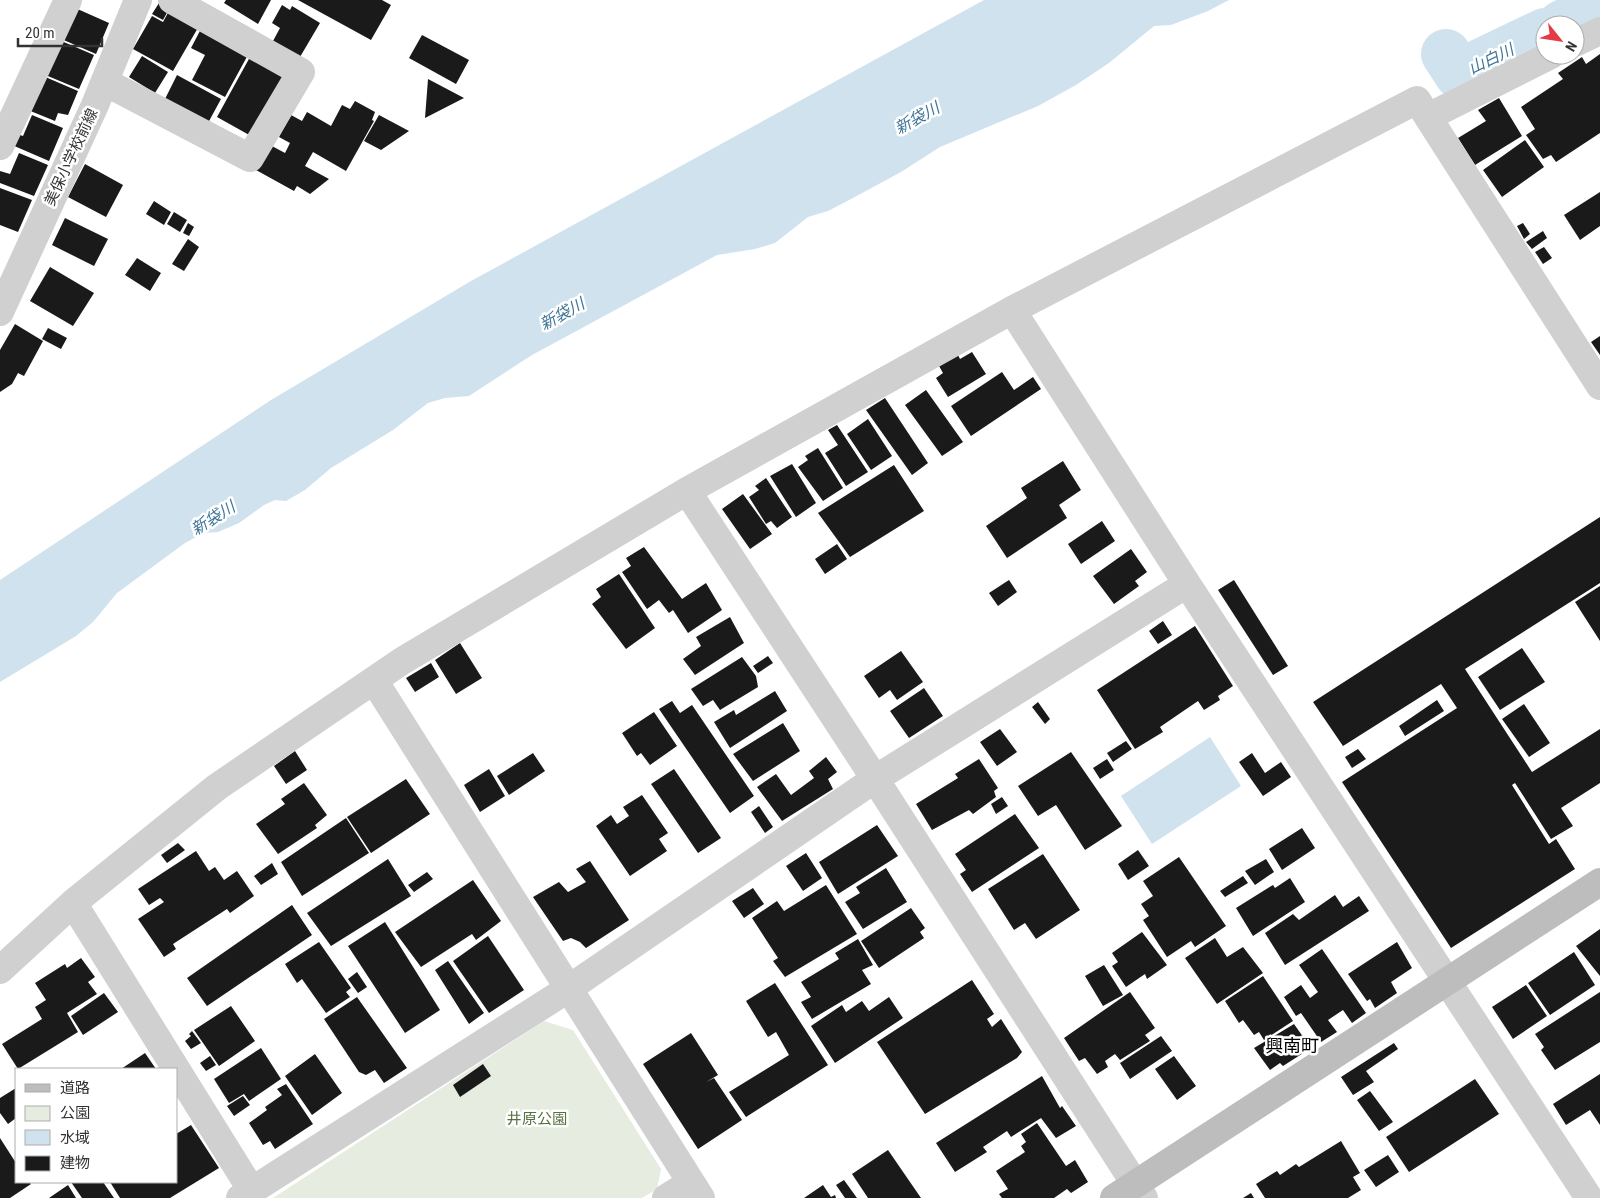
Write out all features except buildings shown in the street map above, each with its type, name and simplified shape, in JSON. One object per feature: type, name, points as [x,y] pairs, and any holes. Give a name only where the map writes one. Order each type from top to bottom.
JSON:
[{"type":"street","points":[[3,133],[68,0]]},
{"type":"street","name":"美保小学校前線","points":[[0,312],[105,82],[138,0]]},
{"type":"street","points":[[105,82],[250,158],[302,72],[172,0]]},
{"type":"street","points":[[1585,38],[1600,30]]},
{"type":"street","points":[[1428,117],[1535,63]]},
{"type":"street","points":[[0,970],[73,903],[217,788],[375,682],[402,661],[687,491],[1012,310],[1417,100],[1600,386]]},
{"type":"street","points":[[1012,310],[1187,584],[1589,1198]]},
{"type":"street","points":[[687,491],[875,779],[1131,1194],[1600,882]]},
{"type":"street","points":[[178,1080],[246,1194],[568,989],[875,779],[1187,584]]},
{"type":"street","points":[[375,682],[695,1190],[666,1198]]},
{"type":"street","points":[[73,903],[171,1068]]},
{"type":"green space","name":"井原公園","points":[[544,1021],[573,1030],[661,1169],[657,1189],[642,1198],[273,1198]]},
{"type":"water","name":"新袋川","points":[[984,0],[1229,0],[1208,11],[1171,25],[1154,26],[1109,63],[1076,85],[1038,106],[940,147],[901,172],[853,198],[828,211],[808,217],[775,243],[755,249],[717,255],[532,355],[469,396],[445,398],[428,403],[393,430],[331,468],[305,490],[286,501],[275,500],[264,505],[239,523],[218,532],[203,533],[185,543],[117,593],[93,622],[76,636],[0,682],[0,580],[271,400],[471,281]]},
{"type":"water","points":[[1210,737],[1241,786],[1152,844],[1121,796]]},
{"type":"waterway","name":"山白川","points":[[1583,15],[1600,7]]},
{"type":"waterway","name":"山白川","points":[[1446,54],[1459,74],[1535,38]]},
{"type":"district","name":"興南町","points":[[1292,1045]]}]
